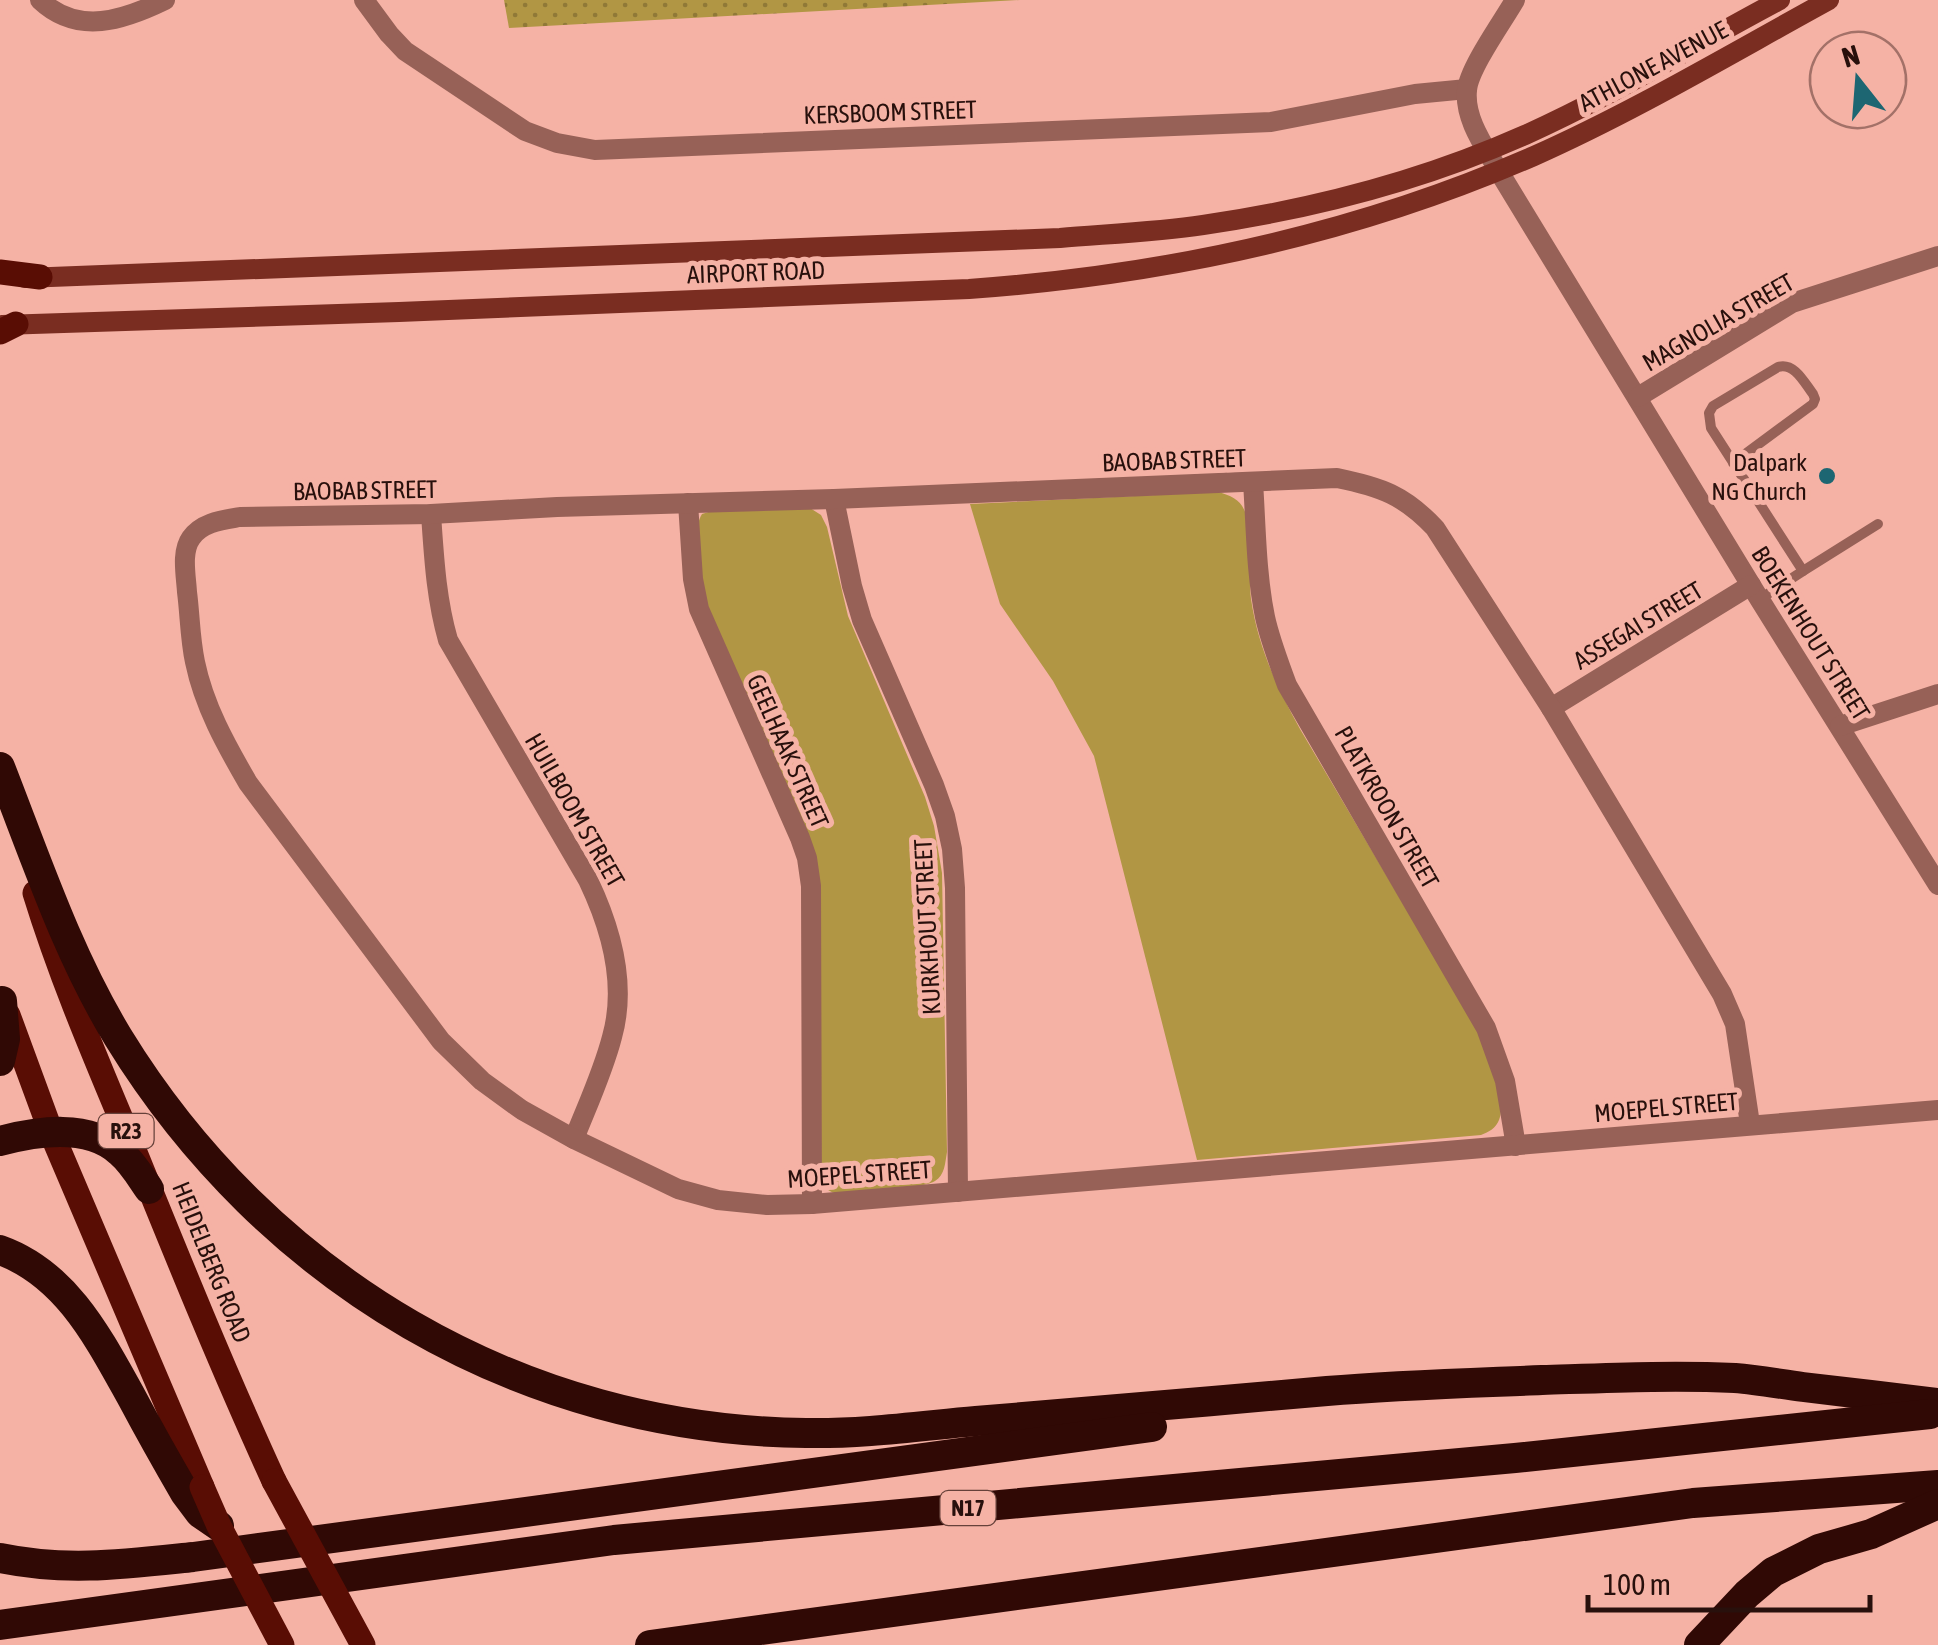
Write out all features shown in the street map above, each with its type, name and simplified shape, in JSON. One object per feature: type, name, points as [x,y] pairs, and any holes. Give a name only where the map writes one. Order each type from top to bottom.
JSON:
[{"type":"highway","points":[[0,770],[70,946],[117,1036],[201,1150],[252,1204],[339,1279],[399,1320],[520,1379],[652,1418],[720,1428],[806,1433],[1332,1391],[1600,1378],[1737,1378],[1938,1403]]},
{"type":"highway","points":[[0,1061],[5,1039],[1,998]]},
{"type":"highway","points":[[0,1141],[52,1132],[96,1137],[112,1145],[132,1164],[150,1189]]},
{"type":"highway","points":[[0,1250],[42,1272],[66,1294],[193,1490],[200,1513],[219,1526]]},
{"type":"highway","points":[[0,1558],[32,1565],[90,1567],[192,1557],[1330,1404],[1600,1378]]},
{"type":"highway","name":"N17","points":[[0,1624],[614,1540],[1457,1464],[1938,1413]]},
{"type":"highway","points":[[650,1645],[1693,1503],[1938,1485]]},
{"type":"highway","points":[[1699,1645],[1735,1605],[1773,1572],[1819,1549],[1870,1534],[1938,1504]]},
{"type":"main road","name":"ATHLONE AVENUE","points":[[1487,151],[1567,114],[1780,0]]},
{"type":"main road","name":"ATHLONE AVENUE","points":[[1498,170],[1664,90],[1829,0]]},
{"type":"main road","name":"AIRPORT ROAD","points":[[40,277],[1060,238],[1201,226],[1302,208],[1487,151]]},
{"type":"main road","name":"AIRPORT ROAD","points":[[5,327],[1050,283],[1190,262],[1318,234],[1498,170]]},
{"type":"main road","points":[[0,276],[40,277]]},
{"type":"main road","name":"HEIDELBERG ROAD","points":[[0,770],[66,984],[219,1361],[274,1481],[363,1645]]},
{"type":"main road","name":"R23","points":[[1,998],[193,1490]]},
{"type":"main road","points":[[219,1526],[282,1645]]},
{"type":"street","points":[[40,0],[64,16],[97,22],[142,11],[165,0]]},
{"type":"street","name":"KERSBOOM STREET","points":[[364,0],[405,50],[526,131],[557,143],[595,150],[1272,122],[1414,94],[1467,89]]},
{"type":"street","points":[[1467,89],[1472,73],[1515,0]]},
{"type":"street","name":"BOEKENHOUT STREET","points":[[1467,89],[1474,126],[1498,170],[1938,885]]},
{"type":"street","name":"MAGNOLIA STREET","points":[[1638,396],[1792,303],[1938,256]]},
{"type":"street","name":"BAOBAB STREET","points":[[219,520],[1337,478],[1379,489],[1414,506],[1435,528],[1551,708],[1722,994],[1735,1024],[1750,1124]]},
{"type":"street","name":"PLATKROON STREET","points":[[1253,482],[1265,616],[1287,685],[1486,1028],[1505,1080],[1516,1146]]},
{"type":"street","name":"KURKHOUT STREET","points":[[834,498],[862,620],[934,785],[952,848],[958,1192]]},
{"type":"street","name":"GEELHAAK STREET","points":[[688,503],[699,610],[807,858],[811,886],[812,1204]]},
{"type":"street","name":"HUILBOOM STREET","points":[[431,514],[435,582],[448,640],[588,880],[612,942],[617,1013],[612,1038],[574,1139]]},
{"type":"street","name":"MOEPEL STREET","points":[[219,520],[203,527],[186,552],[194,660],[222,739],[248,783],[442,1041],[482,1081],[522,1110],[574,1139],[678,1189],[718,1200],[812,1204],[1938,1110]]},
{"type":"street","name":"ASSEGAI STREET","points":[[1551,708],[1755,592]]},
{"type":"street","points":[[1840,726],[1938,694]]},
{"type":"lane","points":[[1733,464],[1813,404],[1812,394],[1785,365],[1713,406],[1709,413],[1711,428],[1733,464],[1803,572]]},
{"type":"lane","points":[[1755,592],[1803,572],[1878,524]]},
{"type":"shaded area","points":[[504,0],[1020,0],[509,28]]},
{"type":"shaded area","points":[[1218,492],[1236,499],[1246,515],[1254,617],[1284,698],[1479,1032],[1495,1076],[1501,1112],[1498,1123],[1484,1134],[1197,1160],[1094,756],[1053,681],[1000,604],[970,504]]},
{"type":"shaded area","points":[[810,508],[821,515],[827,527],[848,616],[925,797],[942,873],[947,1152],[944,1168],[928,1184],[857,1193],[838,1194],[817,1181],[817,883],[710,626],[697,552],[702,514],[715,510]]},
{"type":"place","name":"Dalpark NG Church","points":[[1827,476]]}]
